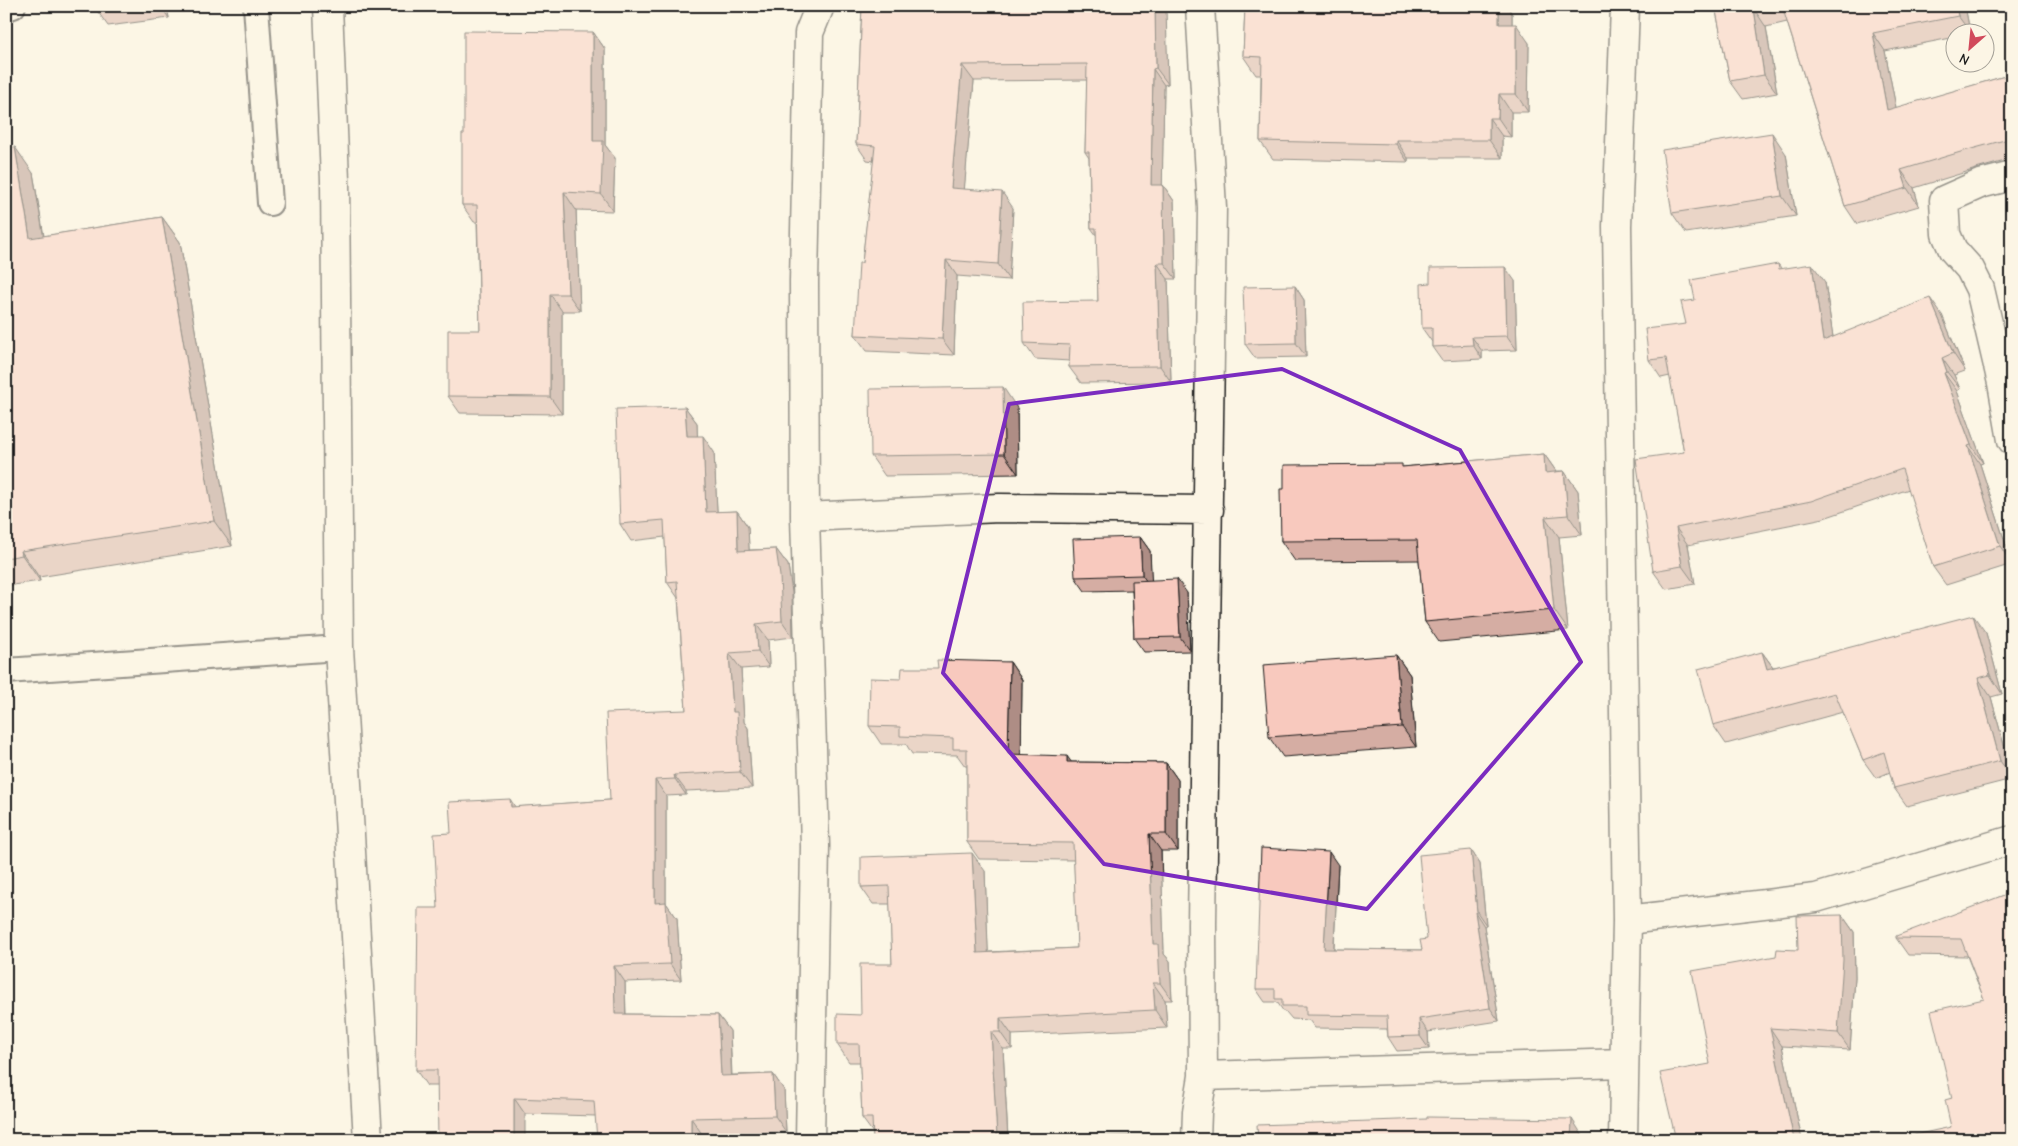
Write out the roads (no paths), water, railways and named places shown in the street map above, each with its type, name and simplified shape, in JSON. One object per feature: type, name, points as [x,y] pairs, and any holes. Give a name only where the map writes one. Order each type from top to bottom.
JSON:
[{"type":"street","points":[[328,6],[335,200],[339,648],[368,1140]]},
{"type":"street","points":[[810,1140],[815,846],[805,517],[804,282],[809,34],[820,6]]},
{"type":"street","points":[[1196,1140],[1197,1112],[1203,1076],[1202,924],[1212,208],[1200,6]]},
{"type":"street","points":[[1623,1140],[1626,920],[1617,226],[1625,6]]},
{"type":"street","points":[[2012,176],[1980,184],[1944,200],[1946,234],[1953,250],[1970,269],[1980,289],[2002,383],[2012,440]]},
{"type":"street","points":[[805,517],[999,508],[1209,510]]},
{"type":"street","points":[[1626,920],[1816,898],[2012,840]]},
{"type":"street","points":[[1203,1076],[1624,1063]]},
{"type":"lane","points":[[6,8],[13,6]]},
{"type":"lane","points":[[256,6],[270,202]]},
{"type":"lane","points":[[6,671],[339,648]]}]
